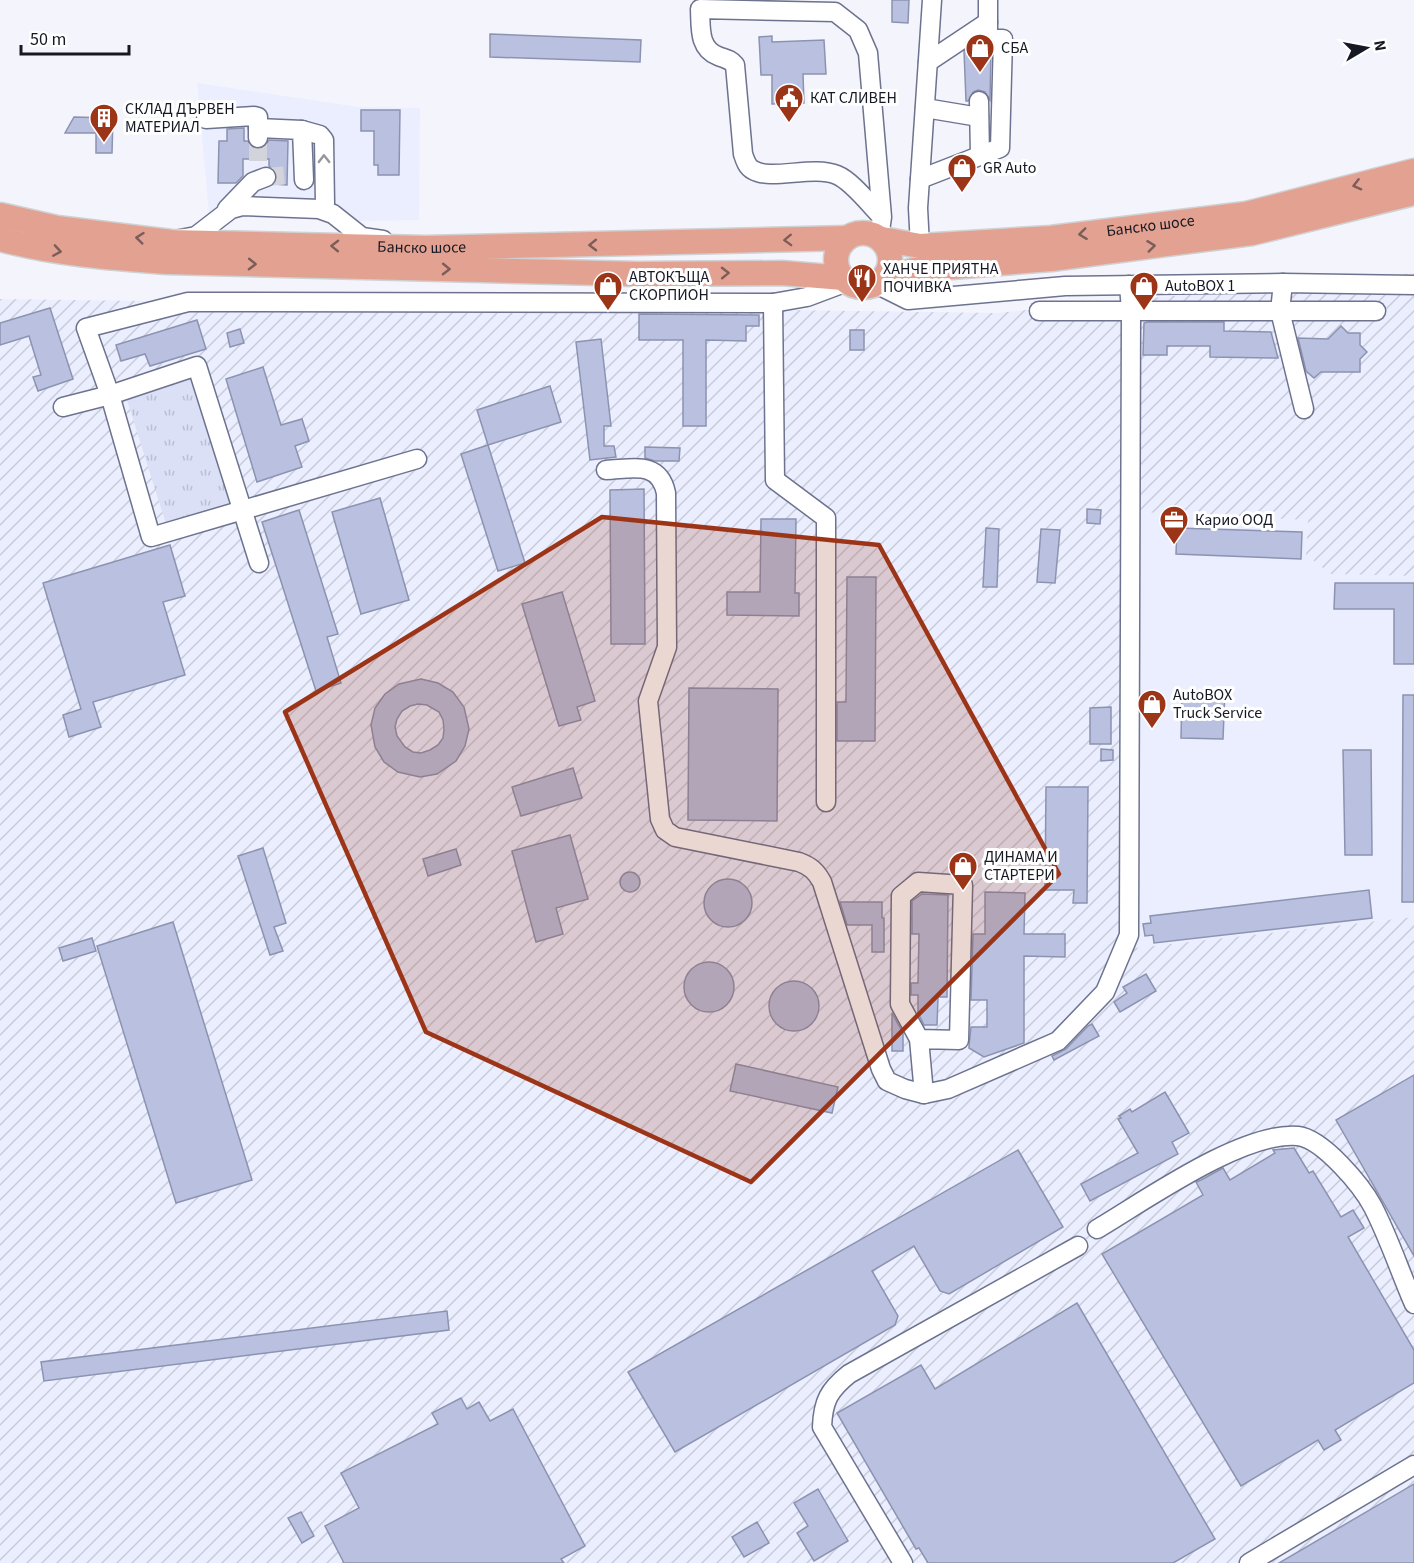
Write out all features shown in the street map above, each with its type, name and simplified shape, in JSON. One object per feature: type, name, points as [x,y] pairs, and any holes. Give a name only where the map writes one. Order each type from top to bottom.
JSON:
[{"type":"main road","name":"Банско шосе","points":[[881,231],[920,246],[1051,238],[1246,214],[1414,171]]},
{"type":"main road","name":"Банско шосе","points":[[880,281],[914,270],[1051,259],[1252,233],[1414,193]]},
{"type":"main road","name":"Банско шосе","points":[[0,215],[57,228],[171,242],[426,248],[846,238]]},
{"type":"main road","points":[[881,231],[891,258],[890,268],[880,281],[860,287],[845,280],[838,269],[836,258],[839,247],[846,238],[863,232],[871,234],[881,231]]},
{"type":"main road","name":"Банско шосе","points":[[0,239],[94,257],[168,262],[638,274],[782,273],[845,280]]},
{"type":"lane","points":[[920,246],[918,208],[932,0]]},
{"type":"lane","points":[[920,179],[1000,148],[1003,39],[988,39],[988,0]]},
{"type":"lane","points":[[700,9],[835,12],[858,30],[868,53],[881,231],[839,176],[816,171],[763,173],[754,171],[748,166],[743,154],[735,65],[730,59],[707,50],[701,38],[700,9]]},
{"type":"lane","points":[[928,62],[988,22]]},
{"type":"lane","points":[[925,108],[979,109],[980,156]]},
{"type":"lane","points":[[206,119],[254,116],[258,117],[258,133],[302,130],[320,135],[324,140],[329,209]]},
{"type":"lane","points":[[302,130],[297,177],[329,209],[362,237],[426,248]]},
{"type":"lane","points":[[218,219],[261,172]]},
{"type":"lane","points":[[171,242],[196,236],[231,209],[242,206],[329,209]]},
{"type":"lane","points":[[417,459],[151,537],[110,395],[86,328],[188,302],[773,303],[807,297],[845,280]]},
{"type":"lane","points":[[880,281],[908,300],[1065,286],[1283,283],[1414,285]]},
{"type":"lane","points":[[1283,283],[1280,311],[1304,409]]},
{"type":"lane","points":[[606,471],[646,468],[657,474],[664,482],[666,493],[667,648],[648,701],[660,819],[665,830],[675,837],[810,866],[822,882],[887,1081],[924,1094],[948,1089],[1058,1041],[1105,992],[1129,935],[1131,311],[1129,285]]},
{"type":"lane","points":[[773,303],[775,480],[826,518],[826,802]]},
{"type":"lane","points":[[1039,311],[1376,311]]},
{"type":"lane","points":[[63,407],[110,395],[197,366],[259,563]]},
{"type":"lane","points":[[920,1039],[959,1040],[963,885],[918,882],[901,896],[900,1004],[920,1039],[924,1094]]},
{"type":"lane","points":[[1097,1229],[1201,1167],[1242,1147],[1274,1137],[1301,1136],[1325,1150],[1350,1174],[1372,1206],[1414,1304]]},
{"type":"lane","points":[[903,1563],[822,1427],[827,1398],[836,1385],[849,1374],[1078,1246]]},
{"type":"lane","points":[[1249,1563],[1414,1465]]},
{"type":"highlighted area","points":[[602,517],[879,545],[1059,874],[751,1182],[426,1032],[285,712]]},
{"type":"shaded area","points":[[197,83],[359,107],[420,108],[419,220],[360,221],[209,214]]},
{"type":"shaded area","points":[[1414,273],[1414,576],[1331,574],[1306,555],[1308,520],[1140,512],[1135,948],[1414,917],[1414,1563],[0,1563],[0,299],[996,313]]},
{"type":"shaded area","name":"Карио ООД","points":[[1140,512],[1309,520],[1331,574],[1414,576],[1414,917],[1135,948]]},
{"type":"green space","points":[[195,375],[235,502],[166,524],[126,397]]},
{"type":"building","points":[[892,0],[909,0],[908,23],[892,22]]},
{"type":"building","points":[[490,34],[641,40],[640,62],[490,57]]},
{"type":"building","points":[[772,36],[772,42],[824,40],[826,74],[803,74],[804,103],[772,104],[772,75],[761,75],[759,37]]},
{"type":"building","name":"СБА","points":[[970,47],[991,50],[990,100],[985,92],[978,90],[973,92],[966,101],[964,51]]},
{"type":"building","points":[[361,110],[400,110],[399,175],[378,175],[378,165],[374,165],[374,131],[361,131]]},
{"type":"building","name":"СКЛАД ДЪРВЕН МАТЕРИАЛ","points":[[74,117],[113,118],[112,153],[96,153],[96,133],[65,133]]},
{"type":"building","points":[[244,128],[244,141],[248,141],[253,148],[263,148],[269,140],[288,141],[287,185],[274,184],[277,174],[269,166],[269,159],[243,159],[243,176],[236,183],[218,183],[219,141],[227,141],[227,129]]},
{"type":"building","points":[[50,308],[73,379],[38,391],[33,377],[41,375],[29,336],[0,345],[0,323]]},
{"type":"building","points":[[639,314],[759,315],[759,326],[746,326],[746,341],[706,340],[706,426],[683,426],[683,340],[639,340]]},
{"type":"building","points":[[197,320],[206,349],[150,366],[145,354],[121,361],[116,345]]},
{"type":"building","points":[[1224,322],[1224,331],[1271,332],[1278,358],[1210,357],[1210,346],[1167,346],[1167,355],[1143,355],[1144,323]]},
{"type":"building","points":[[1341,326],[1348,333],[1360,333],[1360,345],[1367,352],[1360,359],[1360,372],[1321,372],[1314,378],[1306,371],[1298,338],[1328,339]]},
{"type":"building","points":[[240,329],[244,343],[230,347],[227,333]]},
{"type":"building","points":[[850,330],[864,330],[864,350],[850,350]]},
{"type":"building","points":[[601,339],[611,426],[604,426],[604,446],[614,446],[616,457],[590,460],[576,342]]},
{"type":"building","points":[[263,367],[281,425],[302,419],[309,441],[295,446],[302,467],[257,482],[226,379]]},
{"type":"building","points":[[550,386],[561,422],[488,445],[477,410]]},
{"type":"building","points":[[488,445],[525,563],[498,571],[461,454]]},
{"type":"building","points":[[645,447],[680,448],[679,461],[655,461],[645,458]]},
{"type":"building","points":[[644,489],[645,644],[611,644],[610,490]]},
{"type":"building","points":[[380,498],[409,600],[361,614],[332,512]]},
{"type":"building","points":[[1087,509],[1101,510],[1100,524],[1087,523]]},
{"type":"building","points":[[299,510],[338,634],[327,637],[341,683],[316,691],[262,522]]},
{"type":"building","points":[[761,519],[796,519],[795,593],[799,593],[799,616],[727,615],[727,592],[760,592]]},
{"type":"building","points":[[986,528],[999,529],[997,587],[983,587]]},
{"type":"building","points":[[1177,528],[1302,532],[1301,559],[1176,554]]},
{"type":"building","points":[[1041,529],[1060,530],[1055,583],[1037,582]]},
{"type":"building","points":[[170,545],[185,596],[163,602],[185,675],[93,702],[101,727],[69,737],[63,715],[81,709],[43,583]]},
{"type":"building","points":[[847,577],[876,577],[875,741],[837,741],[837,702],[846,702]]},
{"type":"building","points":[[1335,583],[1414,583],[1414,664],[1394,664],[1394,609],[1334,609]]},
{"type":"building","points":[[562,592],[595,701],[577,707],[581,720],[559,726],[522,604]]},
{"type":"building","points":[[421,679],[438,683],[453,692],[464,707],[469,729],[465,746],[456,761],[437,774],[420,777],[398,772],[384,762],[375,747],[371,725],[375,708],[385,694],[399,684]],"holes":[[[427,705],[439,712],[443,720],[443,738],[430,750],[421,753],[413,752],[405,747],[397,736],[395,727],[397,719],[402,711],[410,706]]]},
{"type":"building","points":[[689,688],[778,689],[777,821],[688,820]]},
{"type":"building","points":[[1182,690],[1225,691],[1223,739],[1181,738]]},
{"type":"building","points":[[1403,695],[1414,695],[1414,902],[1402,902]]},
{"type":"building","points":[[1111,707],[1111,744],[1090,744],[1090,708]]},
{"type":"building","points":[[1101,749],[1113,750],[1113,760],[1101,761]]},
{"type":"building","points":[[1343,750],[1371,750],[1372,855],[1345,855]]},
{"type":"building","points":[[573,768],[582,798],[521,816],[512,787]]},
{"type":"building","points":[[1046,787],[1088,787],[1087,903],[1073,903],[1074,890],[1045,890]]},
{"type":"building","points":[[570,835],[588,899],[556,908],[563,934],[536,942],[512,851]]},
{"type":"building","points":[[263,848],[286,923],[274,927],[283,951],[270,955],[238,856]]},
{"type":"building","points":[[456,849],[461,865],[428,876],[423,859]]},
{"type":"building","points":[[630,872],[637,875],[640,882],[637,889],[630,892],[623,889],[620,882],[623,875]]},
{"type":"building","points":[[723,879],[733,879],[745,886],[752,898],[752,908],[745,920],[733,927],[723,927],[708,916],[704,908],[704,898],[715,883]]},
{"type":"building","points":[[1369,890],[1372,918],[1154,943],[1153,935],[1145,936],[1143,924],[1151,923],[1150,916]]},
{"type":"building","points":[[985,892],[1025,893],[1024,934],[1065,934],[1065,957],[1024,956],[1024,1043],[984,1057],[969,1046],[971,1027],[987,1027],[987,1000],[971,1000],[973,934],[985,934]]},
{"type":"building","points":[[922,894],[948,895],[947,997],[938,997],[937,1025],[924,1025],[918,1013],[918,995],[911,995],[911,983],[918,983],[919,934],[912,934],[912,901]]},
{"type":"building","points":[[840,902],[882,902],[884,952],[872,952],[872,925],[847,925]]},
{"type":"building","points":[[173,922],[252,1180],[176,1203],[97,946]]},
{"type":"building","points":[[92,938],[96,951],[63,961],[59,948]]},
{"type":"building","points":[[709,962],[727,969],[734,987],[727,1005],[709,1012],[691,1005],[684,987],[691,969]]},
{"type":"building","points":[[1146,974],[1156,991],[1120,1012],[1114,1002],[1127,993],[1123,987]]},
{"type":"building","points":[[789,981],[799,981],[812,988],[819,1001],[819,1011],[812,1024],[799,1031],[789,1031],[780,1027],[773,1020],[769,1011],[769,1001],[773,992],[780,985]]},
{"type":"building","points":[[892,1013],[903,1033],[903,1051],[892,1051]]},
{"type":"building","points":[[1092,1024],[1099,1036],[1054,1060],[1052,1056],[1066,1049]]},
{"type":"building","points":[[736,1064],[838,1087],[832,1113],[730,1091]]},
{"type":"building","points":[[1414,1075],[1414,1256],[1336,1120]]},
{"type":"building","points":[[1165,1092],[1189,1133],[1172,1142],[1178,1154],[1090,1201],[1081,1184],[1138,1153],[1118,1119],[1121,1118],[1119,1116],[1130,1109],[1132,1112]]},
{"type":"building","points":[[1294,1148],[1309,1173],[1313,1171],[1341,1217],[1353,1210],[1364,1228],[1348,1237],[1414,1350],[1414,1383],[1335,1430],[1341,1440],[1324,1450],[1318,1440],[1241,1486],[1102,1254],[1203,1195],[1196,1182],[1223,1168],[1230,1180],[1275,1153],[1273,1150]]},
{"type":"building","points":[[1018,1150],[1063,1227],[949,1294],[940,1291],[914,1246],[872,1271],[898,1316],[895,1325],[675,1452],[628,1372]]},
{"type":"building","points":[[1077,1303],[1215,1539],[1173,1563],[928,1563],[919,1548],[916,1549],[837,1413],[921,1365],[935,1389]]},
{"type":"building","points":[[447,1311],[449,1330],[44,1381],[41,1362]]},
{"type":"building","points":[[461,1398],[467,1409],[479,1402],[490,1421],[513,1409],[585,1546],[561,1559],[564,1563],[344,1563],[325,1526],[359,1508],[341,1473],[438,1424],[432,1413]]},
{"type":"building","points":[[1414,1484],[1414,1563],[1279,1563]]},
{"type":"building","points":[[818,1489],[848,1541],[814,1561],[797,1533],[808,1526],[794,1503]]},
{"type":"building","points":[[301,1512],[314,1536],[302,1543],[288,1518]]},
{"type":"building","points":[[757,1522],[769,1543],[744,1557],[732,1537]]},
{"type":"tunnel","points":[[258,139],[258,161]]},
{"type":"tunnel","points":[[266,177],[289,175]]},
{"type":"place","name":"СБА","points":[[980,74]]},
{"type":"place","name":"КАТ СЛИВЕН","points":[[789,124]]},
{"type":"place","name":"СКЛАД ДЪРВЕН МАТЕРИАЛ","points":[[104,144]]},
{"type":"place","name":"GR Auto","points":[[962,194]]},
{"type":"place","name":"ХАНЧЕ ПРИЯТНА ПОЧИВКА","points":[[862,304]]},
{"type":"place","name":"АВТОКЪЩА СКОРПИОН","points":[[608,312]]},
{"type":"place","name":"AutoBOX 1","points":[[1144,312]]},
{"type":"place","name":"Карио ООД","points":[[1174,546]]},
{"type":"place","name":"AutoBOX Truck Service","points":[[1152,730]]},
{"type":"place","name":"ДИНАМА И СТАРТЕРИ","points":[[963,892]]}]
